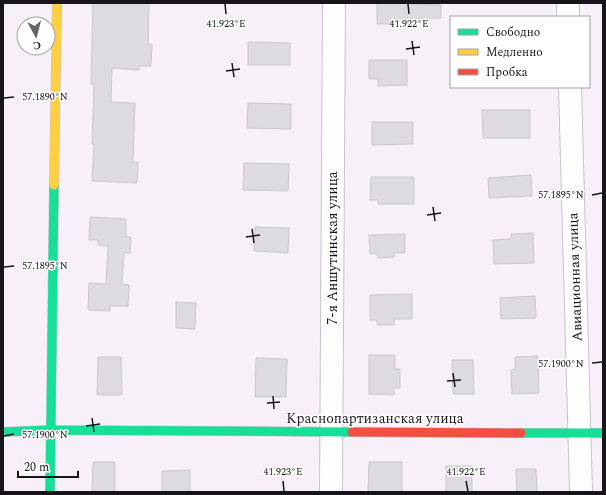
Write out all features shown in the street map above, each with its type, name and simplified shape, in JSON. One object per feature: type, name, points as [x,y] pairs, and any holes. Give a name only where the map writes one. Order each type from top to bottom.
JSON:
[{"type":"street","points":[[50,492],[58,3]]},
{"type":"street","name":"7-я Аншутинская улица","points":[[331,492],[334,3]]},
{"type":"street","points":[[568,3],[568,16]]},
{"type":"street","name":"Авиационная улица","points":[[570,88],[581,492]]},
{"type":"street","name":"Краснопартизанская улица","points":[[3,432],[50,430],[603,433]]},
{"type":"building","points":[[93,3],[149,3],[148,44],[152,44],[151,66],[139,66],[139,70],[112,68],[111,102],[135,103],[133,162],[138,162],[137,183],[92,181],[94,144],[92,144],[94,84],[91,84]]},
{"type":"building","points":[[377,3],[441,5],[441,18],[394,19],[394,24],[377,24]]},
{"type":"building","points":[[248,42],[290,43],[290,65],[248,65]]},
{"type":"building","points":[[369,60],[407,60],[407,85],[378,86],[378,79],[369,79]]},
{"type":"building","points":[[248,103],[291,104],[291,129],[247,128]]},
{"type":"building","points":[[482,110],[530,110],[530,138],[483,138]]},
{"type":"building","points":[[372,122],[413,122],[413,144],[372,145]]},
{"type":"building","points":[[244,163],[289,164],[288,191],[243,190]]},
{"type":"building","points":[[531,175],[532,196],[489,198],[488,178]]},
{"type":"building","points":[[371,177],[414,177],[414,204],[378,204],[378,200],[370,200]]},
{"type":"building","points":[[90,217],[126,219],[126,237],[131,237],[130,253],[124,253],[122,284],[129,285],[128,306],[110,306],[110,311],[88,310],[89,283],[106,284],[108,246],[98,245],[98,240],[89,240]]},
{"type":"building","points":[[255,227],[289,228],[288,253],[254,251]]},
{"type":"building","points":[[533,233],[534,263],[494,264],[493,240],[511,239],[511,234]]},
{"type":"building","points":[[405,234],[405,253],[394,253],[394,257],[378,258],[377,253],[370,254],[369,235]]},
{"type":"building","points":[[412,294],[412,319],[394,319],[394,325],[377,325],[377,320],[370,320],[370,295]]},
{"type":"building","points":[[535,296],[536,318],[501,319],[500,298]]},
{"type":"building","points":[[176,302],[196,303],[195,329],[176,328]]},
{"type":"building","points":[[369,355],[395,355],[395,369],[400,369],[400,388],[394,388],[394,395],[369,394]]},
{"type":"building","points":[[538,356],[539,393],[512,394],[511,370],[515,369],[515,357]]},
{"type":"building","points":[[98,357],[121,357],[122,395],[97,395]]},
{"type":"building","points":[[256,358],[287,359],[286,397],[255,397]]},
{"type":"building","points":[[452,360],[473,360],[474,394],[453,394]]},
{"type":"building","points":[[93,462],[115,462],[115,492],[92,492]]},
{"type":"building","points":[[369,462],[402,462],[402,492],[368,492]]},
{"type":"building","points":[[446,466],[472,466],[472,492],[446,492]]},
{"type":"building","points":[[516,469],[536,469],[537,492],[517,492]]},
{"type":"building","points":[[190,470],[190,492],[162,492],[162,471]]},
{"type":"traffic: fast","points":[[50,492],[54,185]]},
{"type":"traffic: fast","points":[[3,432],[50,430],[352,432]]},
{"type":"traffic: fast","points":[[521,433],[603,433]]},
{"type":"traffic: slow","points":[[54,185],[57,3]]},
{"type":"traffic: jam","points":[[352,432],[521,433]]}]
